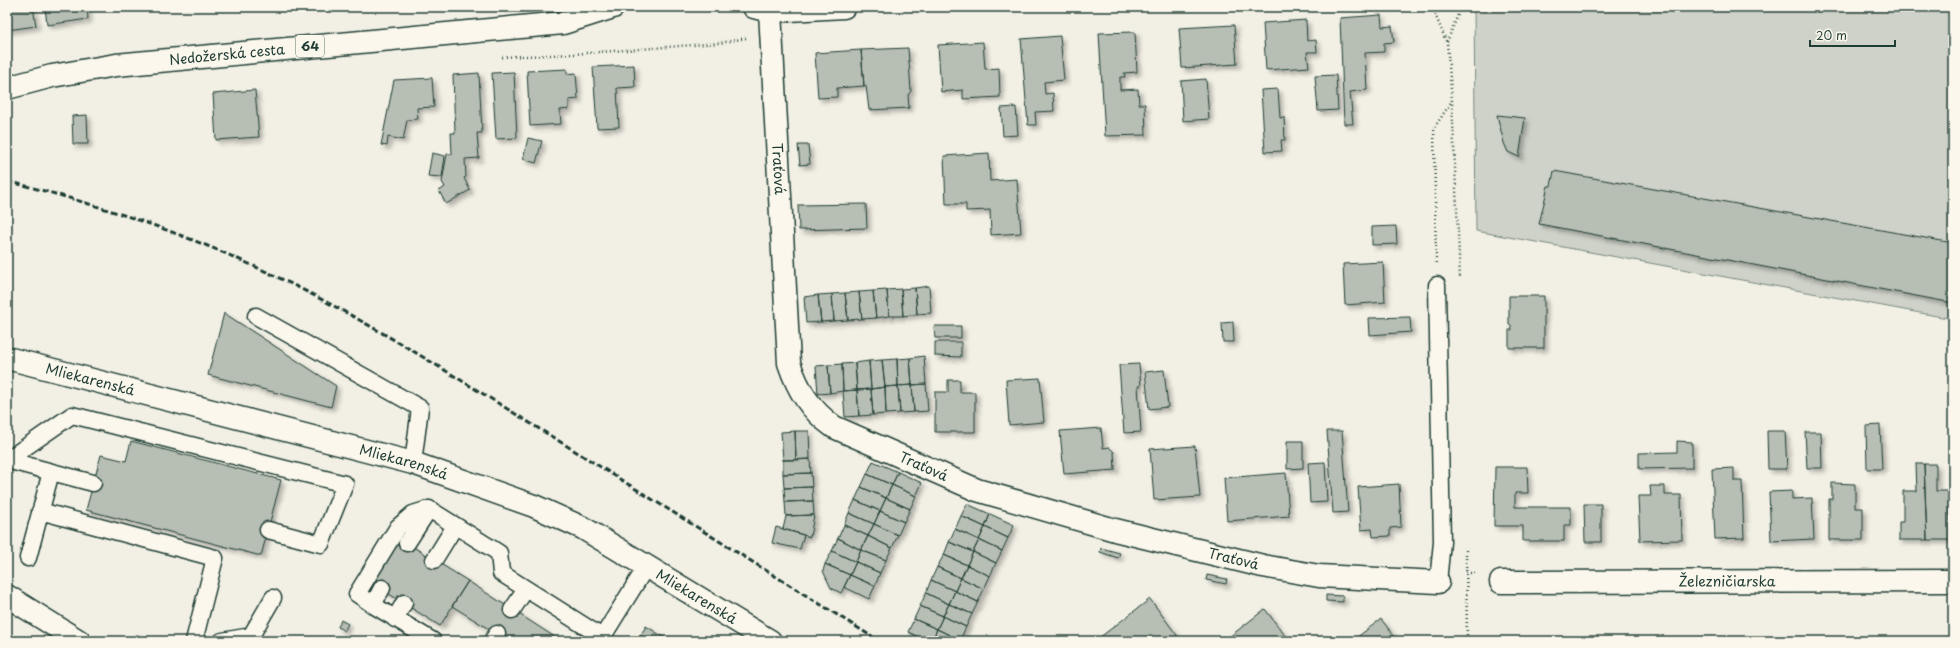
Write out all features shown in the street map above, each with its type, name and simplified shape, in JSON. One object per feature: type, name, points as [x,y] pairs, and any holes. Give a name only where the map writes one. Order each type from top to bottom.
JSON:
[{"type":"street","name":"Nedožerská cesta","points":[[7,88],[52,76],[124,64],[563,23],[613,7]]},
{"type":"street","points":[[762,9],[844,7]]},
{"type":"street","name":"Traťová","points":[[762,9],[771,32],[789,363],[797,386],[819,417],[834,427],[978,490],[1114,530],[1263,566],[1318,576],[1438,582]]},
{"type":"street","name":"Mliekarenská","points":[[7,358],[412,463],[560,516],[583,528],[770,641]]},
{"type":"street","name":"Železničiarska","points":[[1501,582],[1953,581]]},
{"type":"street","points":[[7,596],[79,641]]},
{"type":"lane","points":[[1437,284],[1442,542],[1438,582]]},
{"type":"lane","points":[[256,316],[420,408],[412,463]]},
{"type":"lane","points":[[7,460],[72,415],[345,484],[321,544],[268,530]]},
{"type":"lane","points":[[7,460],[93,483]]},
{"type":"lane","points":[[28,558],[51,472]]},
{"type":"lane","points":[[433,641],[372,605],[357,594],[398,527],[413,514],[429,509],[499,553],[501,573],[601,639],[646,567]]},
{"type":"lane","points":[[408,543],[429,509]]},
{"type":"lane","points":[[40,512],[215,558],[194,641]]},
{"type":"lane","points":[[434,560],[456,526]]},
{"type":"lane","points":[[372,605],[382,588]]},
{"type":"lane","points":[[512,610],[526,589]]},
{"type":"lane","points":[[222,641],[249,638],[273,598]]},
{"type":"lane","points":[[395,618],[404,603]]},
{"type":"path","points":[[1447,43],[1461,7]]},
{"type":"path","points":[[501,57],[573,54],[720,44],[771,32]]},
{"type":"path","points":[[1437,284],[1434,128],[1452,101]]},
{"type":"path","points":[[1466,572],[1467,641]]},
{"type":"shaded area","points":[[1474,7],[1953,7],[1953,319],[1476,231]]},
{"type":"building","points":[[7,7],[33,7],[36,26],[7,30]]},
{"type":"building","points":[[45,7],[87,7],[88,19],[47,25]]},
{"type":"building","points":[[1381,15],[1382,27],[1392,26],[1394,42],[1384,43],[1384,52],[1365,53],[1367,90],[1350,92],[1353,124],[1344,124],[1340,18]]},
{"type":"building","points":[[1306,20],[1307,41],[1316,40],[1317,52],[1307,52],[1309,67],[1266,70],[1263,23]]},
{"type":"building","points":[[1234,25],[1237,64],[1182,68],[1179,28]]},
{"type":"building","points":[[1135,32],[1137,72],[1124,73],[1125,77],[1120,77],[1120,90],[1138,89],[1139,104],[1145,104],[1146,135],[1105,136],[1099,33]]},
{"type":"building","points":[[1060,36],[1064,80],[1044,82],[1045,94],[1053,93],[1054,111],[1035,112],[1036,125],[1028,125],[1021,39]]},
{"type":"building","points":[[983,42],[985,69],[999,68],[1000,97],[963,99],[963,90],[941,92],[938,45]]},
{"type":"building","points":[[908,48],[911,91],[908,95],[909,108],[869,110],[866,86],[864,86],[861,50]]},
{"type":"building","points":[[861,50],[864,86],[837,88],[837,97],[818,98],[815,53]]},
{"type":"building","points":[[634,65],[635,87],[617,88],[619,127],[597,128],[593,67]]},
{"type":"building","points":[[567,69],[567,74],[576,73],[578,99],[569,100],[569,109],[560,110],[561,124],[530,126],[527,71]]},
{"type":"building","points":[[514,72],[517,138],[496,139],[492,73]]},
{"type":"building","points":[[479,73],[482,133],[477,133],[479,158],[465,159],[466,177],[464,178],[470,190],[446,204],[439,191],[445,187],[442,182],[447,154],[452,154],[451,133],[455,133],[453,75]]},
{"type":"building","points":[[1336,75],[1338,110],[1318,111],[1315,76]]},
{"type":"building","points":[[432,78],[434,107],[417,108],[418,119],[407,120],[403,140],[388,137],[387,146],[381,145],[394,80]]},
{"type":"building","points":[[1206,79],[1209,119],[1183,121],[1181,81]]},
{"type":"building","points":[[1278,89],[1280,118],[1284,117],[1285,140],[1281,140],[1282,151],[1265,152],[1261,90]]},
{"type":"building","points":[[255,90],[259,137],[216,140],[213,94]]},
{"type":"building","points":[[1016,107],[1018,135],[1003,136],[1001,108]]},
{"type":"building","points":[[87,115],[88,144],[73,144],[72,116]]},
{"type":"building","points":[[1497,115],[1525,118],[1519,157],[1508,152],[1504,143]]},
{"type":"building","points":[[528,138],[542,141],[536,163],[523,159]]},
{"type":"building","points":[[798,145],[808,145],[810,164],[800,165]]},
{"type":"building","points":[[432,153],[445,156],[442,177],[428,176]]},
{"type":"building","points":[[989,153],[990,181],[1017,179],[1021,233],[991,235],[990,210],[966,211],[966,204],[946,204],[944,156]]},
{"type":"building","points":[[1554,171],[1953,243],[1953,303],[1539,224],[1548,186],[1551,186]]},
{"type":"building","points":[[866,204],[867,228],[799,230],[798,205]]},
{"type":"building","points":[[1396,226],[1397,244],[1372,245],[1372,227]]},
{"type":"building","points":[[1383,262],[1385,302],[1345,305],[1343,264]]},
{"type":"building","points":[[929,286],[931,313],[917,314],[915,288]]},
{"type":"building","points":[[915,288],[917,314],[903,316],[901,289]]},
{"type":"building","points":[[901,289],[903,316],[889,316],[887,290]]},
{"type":"building","points":[[887,290],[889,316],[876,318],[873,291]]},
{"type":"building","points":[[873,291],[876,318],[862,319],[859,292]]},
{"type":"building","points":[[859,292],[862,319],[848,320],[845,293]]},
{"type":"building","points":[[845,293],[848,320],[834,321],[832,294]]},
{"type":"building","points":[[832,294],[834,321],[821,322],[818,295]]},
{"type":"building","points":[[818,295],[821,322],[806,323],[804,297]]},
{"type":"building","points":[[1509,296],[1544,296],[1544,348],[1509,348],[1509,330],[1512,330],[1511,325],[1509,325]]},
{"type":"building","points":[[224,313],[336,386],[331,407],[208,375]]},
{"type":"building","points":[[1410,317],[1411,332],[1370,335],[1369,318]]},
{"type":"building","points":[[1233,322],[1234,342],[1223,342],[1222,323]]},
{"type":"building","points":[[934,326],[961,326],[961,338],[935,338]]},
{"type":"building","points":[[935,342],[961,342],[961,357],[935,356]]},
{"type":"building","points":[[924,356],[926,384],[912,385],[910,358]]},
{"type":"building","points":[[910,358],[912,385],[898,386],[897,359]]},
{"type":"building","points":[[897,359],[898,386],[885,387],[882,360]]},
{"type":"building","points":[[882,360],[885,387],[871,389],[869,361]]},
{"type":"building","points":[[869,361],[871,389],[857,390],[855,363]]},
{"type":"building","points":[[855,363],[857,390],[843,391],[842,364]]},
{"type":"building","points":[[842,364],[843,391],[830,393],[828,365]]},
{"type":"building","points":[[1139,364],[1141,386],[1138,386],[1141,432],[1124,433],[1119,365]]},
{"type":"building","points":[[828,365],[830,393],[818,394],[816,366]]},
{"type":"building","points":[[1164,370],[1168,407],[1149,409],[1145,372]]},
{"type":"building","points":[[1040,378],[1044,422],[1009,425],[1006,380]]},
{"type":"building","points":[[948,380],[960,380],[960,392],[975,392],[975,432],[935,432],[935,392],[948,392]]},
{"type":"building","points":[[926,384],[928,411],[914,412],[912,385]]},
{"type":"building","points":[[912,385],[914,412],[900,413],[898,386]]},
{"type":"building","points":[[898,386],[900,413],[886,414],[885,387]]},
{"type":"building","points":[[885,387],[886,414],[873,415],[871,389]]},
{"type":"building","points":[[871,389],[873,415],[859,416],[857,390]]},
{"type":"building","points":[[857,390],[859,416],[845,417],[843,391]]},
{"type":"building","points":[[1880,425],[1882,469],[1867,469],[1866,426]]},
{"type":"building","points":[[1101,428],[1103,448],[1109,447],[1114,452],[1115,470],[1064,474],[1060,431]]},
{"type":"building","points":[[795,431],[796,460],[783,460],[781,432]]},
{"type":"building","points":[[795,431],[809,431],[810,459],[796,460]]},
{"type":"building","points":[[1327,431],[1342,431],[1348,512],[1333,513]]},
{"type":"building","points":[[1767,431],[1785,431],[1787,469],[1768,469]]},
{"type":"building","points":[[1805,432],[1821,432],[1822,468],[1807,468]]},
{"type":"building","points":[[131,441],[281,480],[261,556],[86,510],[101,455],[126,461]]},
{"type":"building","points":[[1287,441],[1303,441],[1303,468],[1287,469]]},
{"type":"building","points":[[1677,441],[1692,442],[1692,468],[1639,469],[1639,453],[1677,452]]},
{"type":"building","points":[[1195,446],[1200,497],[1154,500],[1150,449]]},
{"type":"building","points":[[810,459],[811,473],[783,474],[783,460]]},
{"type":"building","points":[[873,461],[898,472],[892,485],[867,474]]},
{"type":"building","points":[[1325,462],[1327,502],[1310,503],[1308,463]]},
{"type":"building","points":[[1916,464],[1924,464],[1927,540],[1899,540],[1899,522],[1903,522],[1903,491],[1917,491]]},
{"type":"building","points":[[1924,464],[1936,464],[1936,491],[1950,491],[1950,522],[1953,522],[1953,540],[1927,540]]},
{"type":"building","points":[[1495,467],[1527,467],[1528,493],[1515,493],[1515,507],[1571,507],[1571,525],[1564,525],[1564,541],[1523,541],[1523,526],[1494,526]]},
{"type":"building","points":[[1734,468],[1734,481],[1742,481],[1744,538],[1715,539],[1712,469]]},
{"type":"building","points":[[898,472],[922,483],[916,496],[892,485]]},
{"type":"building","points":[[811,473],[812,487],[784,488],[783,474]]},
{"type":"building","points":[[1286,473],[1289,516],[1227,521],[1224,478]]},
{"type":"building","points":[[867,474],[892,485],[886,498],[861,487]]},
{"type":"building","points":[[1832,483],[1855,484],[1855,508],[1863,508],[1863,540],[1829,540],[1829,499],[1832,499]]},
{"type":"building","points":[[1399,484],[1401,527],[1390,528],[1390,536],[1373,537],[1372,529],[1361,530],[1358,487]]},
{"type":"building","points":[[892,485],[916,496],[910,509],[886,498]]},
{"type":"building","points":[[1650,486],[1665,486],[1665,495],[1681,495],[1682,540],[1640,541],[1638,496],[1651,496]]},
{"type":"building","points":[[812,487],[813,501],[785,502],[784,488]]},
{"type":"building","points":[[861,487],[886,498],[880,511],[855,500]]},
{"type":"building","points":[[1792,491],[1792,499],[1812,498],[1814,539],[1771,541],[1769,492]]},
{"type":"building","points":[[886,498],[910,509],[904,522],[880,511]]},
{"type":"building","points":[[855,500],[880,511],[874,524],[849,513]]},
{"type":"building","points":[[813,501],[814,515],[786,516],[785,502]]},
{"type":"building","points":[[967,504],[990,514],[985,527],[961,516]]},
{"type":"building","points":[[1584,504],[1601,504],[1601,542],[1585,542]]},
{"type":"building","points":[[880,511],[904,522],[898,535],[874,524]]},
{"type":"building","points":[[849,513],[874,524],[868,536],[844,525]]},
{"type":"building","points":[[990,514],[1014,525],[1008,538],[985,527]]},
{"type":"building","points":[[814,515],[810,537],[783,529],[786,516]]},
{"type":"building","points":[[961,516],[985,527],[979,540],[955,529]]},
{"type":"building","points":[[874,524],[898,535],[892,548],[868,536]]},
{"type":"building","points":[[844,525],[868,536],[861,550],[838,538]]},
{"type":"building","points":[[776,527],[804,535],[800,549],[772,543]]},
{"type":"building","points":[[985,527],[1008,538],[1002,551],[979,540]]},
{"type":"building","points":[[955,529],[979,540],[973,552],[949,542]]},
{"type":"building","points":[[868,536],[892,548],[886,560],[861,550]]},
{"type":"building","points":[[399,538],[468,581],[440,626],[370,582]]},
{"type":"building","points":[[838,538],[861,550],[856,562],[832,551]]},
{"type":"building","points":[[979,540],[1002,551],[996,563],[973,552]]},
{"type":"building","points":[[949,542],[973,552],[967,565],[944,555]]},
{"type":"building","points":[[1101,548],[1120,553],[1118,558],[1100,552]]},
{"type":"building","points":[[861,550],[886,560],[880,573],[856,562]]},
{"type":"building","points":[[832,551],[856,562],[850,575],[825,564]]},
{"type":"building","points":[[973,552],[996,563],[990,576],[967,565]]},
{"type":"building","points":[[944,555],[967,565],[961,578],[937,567]]},
{"type":"building","points":[[856,562],[880,573],[875,586],[850,575]]},
{"type":"building","points":[[825,564],[850,575],[841,593],[831,588],[823,571]]},
{"type":"building","points":[[967,565],[990,576],[984,589],[961,578]]},
{"type":"building","points":[[937,567],[961,578],[955,591],[931,580]]},
{"type":"building","points":[[850,575],[875,586],[869,599],[844,587]]},
{"type":"building","points":[[1207,575],[1227,579],[1226,584],[1206,580]]},
{"type":"building","points":[[961,578],[984,589],[978,602],[955,591]]},
{"type":"building","points":[[931,580],[955,591],[949,604],[926,593]]},
{"type":"building","points":[[468,581],[561,641],[508,641],[452,606]]},
{"type":"building","points":[[955,591],[978,602],[972,614],[949,604]]},
{"type":"building","points":[[926,593],[949,604],[943,616],[920,606]]},
{"type":"building","points":[[1326,595],[1343,596],[1343,602],[1326,601]]},
{"type":"building","points":[[1150,599],[1179,638],[1175,641],[1095,641]]},
{"type":"building","points":[[949,604],[972,614],[966,627],[943,616]]},
{"type":"building","points":[[920,606],[943,616],[937,629],[914,619]]},
{"type":"building","points":[[1265,609],[1289,641],[1224,641]]},
{"type":"building","points":[[943,616],[966,627],[960,640],[937,629]]},
{"type":"building","points":[[914,619],[937,629],[932,641],[927,641],[908,632]]},
{"type":"building","points":[[1381,619],[1398,641],[1352,641]]},
{"type":"building","points":[[341,620],[348,624],[344,631],[338,627]]},
{"type":"building","points":[[646,626],[670,641],[637,641]]},
{"type":"building","points":[[937,629],[960,640],[960,641],[932,641]]},
{"type":"railway","points":[[7,181],[99,207],[189,238],[247,263],[330,304],[450,373],[879,641]]}]
